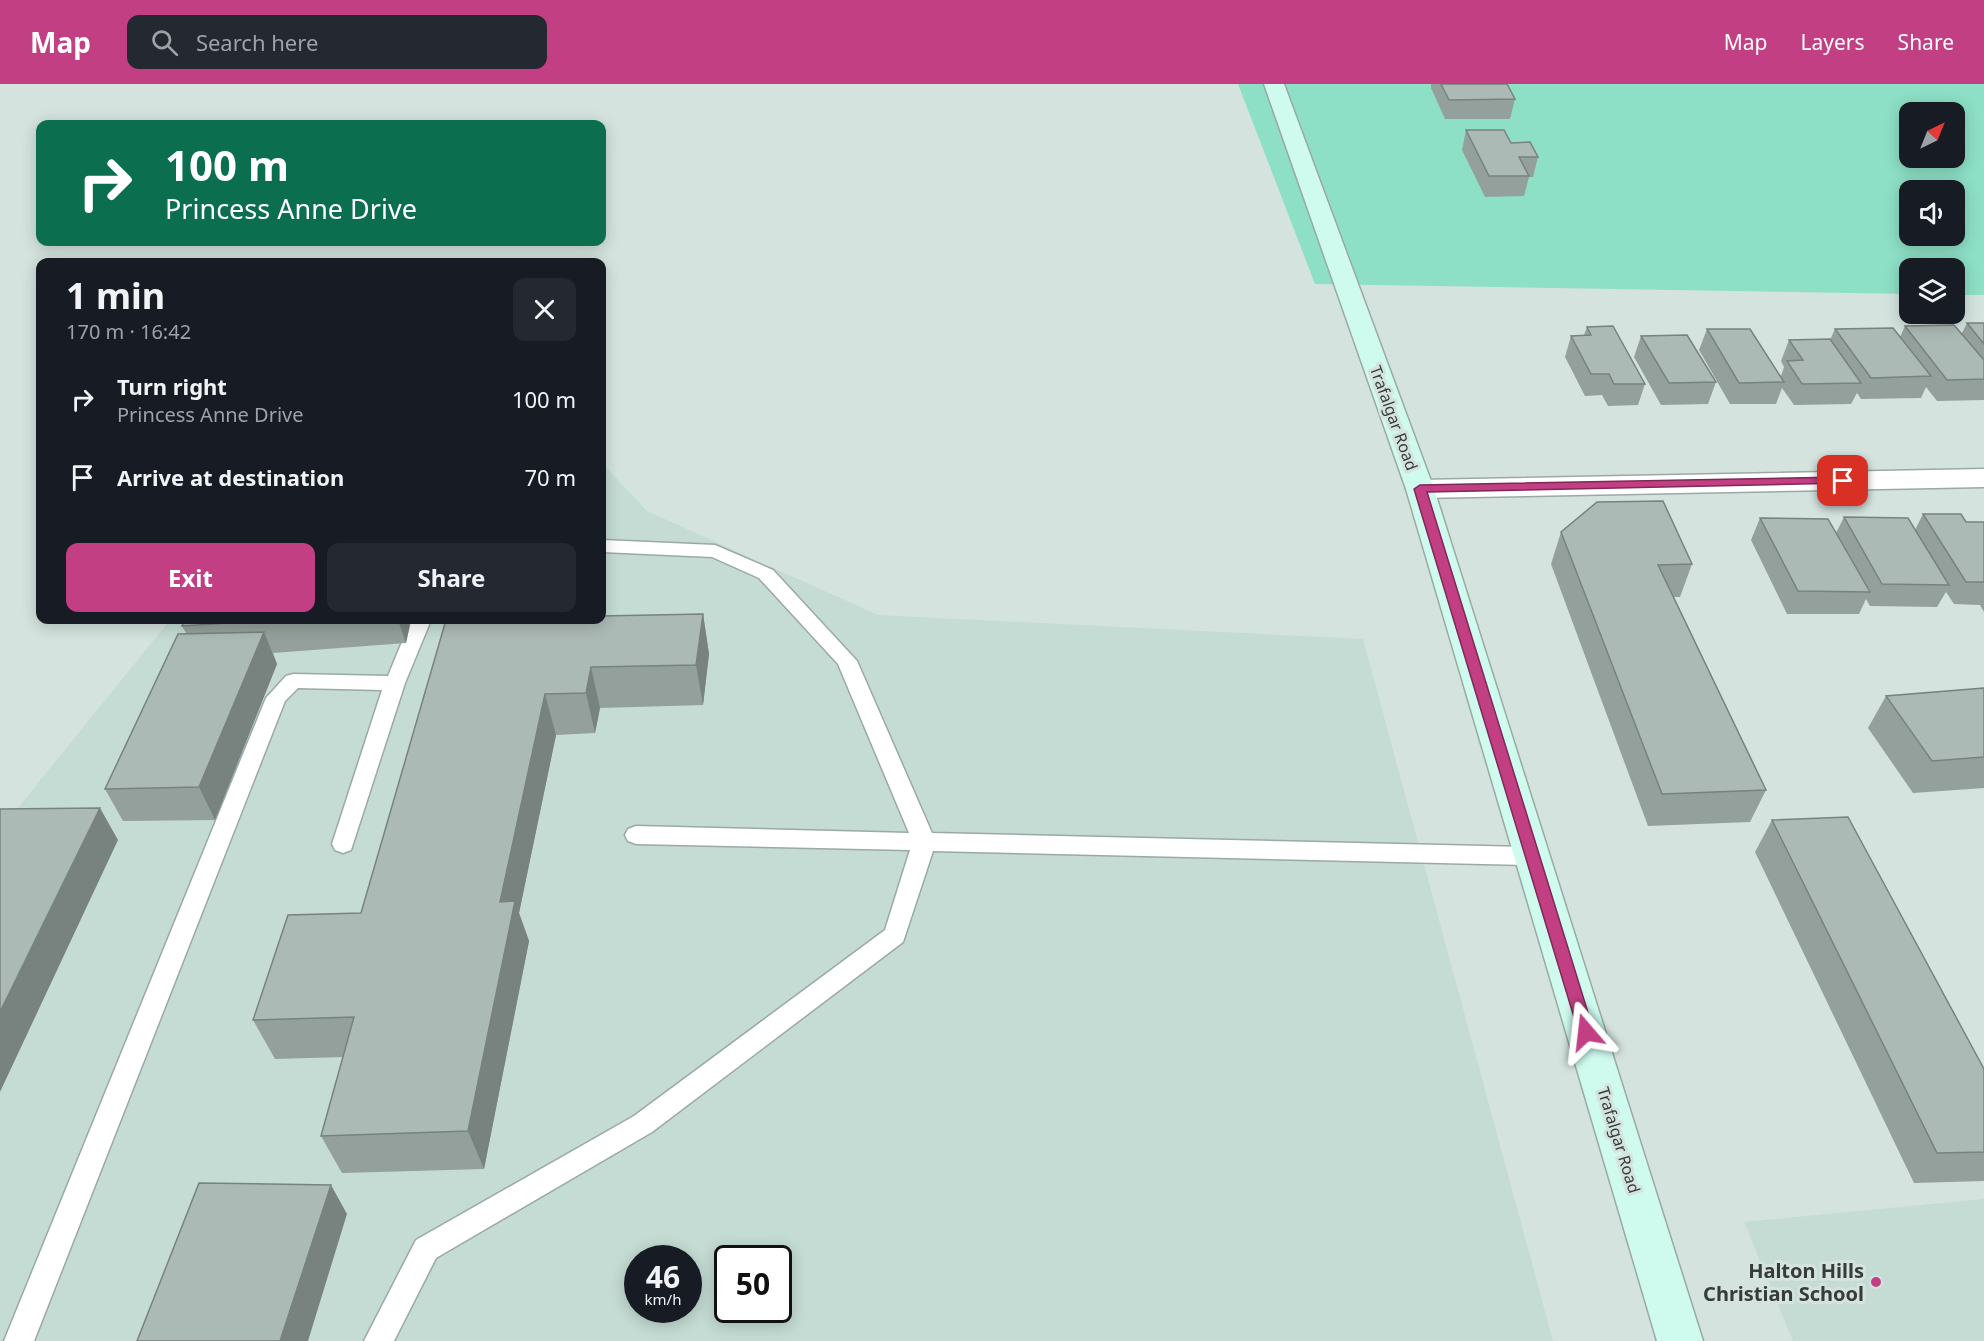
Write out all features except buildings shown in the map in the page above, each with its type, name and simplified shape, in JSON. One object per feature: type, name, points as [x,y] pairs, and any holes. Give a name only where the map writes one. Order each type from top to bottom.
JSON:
[{"type":"main road","name":"Trafalgar Road","points":[[1274,84],[1420,489],[1680,1341]]},
{"type":"street","points":[[1420,489],[1984,478]]},
{"type":"lane","points":[[379,1341],[426,1249],[643,1124],[895,935],[924,842],[847,661],[766,574],[715,551],[606,546]]},
{"type":"lane","points":[[343,844],[395,683],[420,624]]},
{"type":"lane","points":[[19,1341],[276,698],[293,681],[395,683]]},
{"type":"lane","points":[[636,835],[1531,856]]},
{"type":"shaded area","points":[[606,467],[647,511],[878,615],[1363,639],[1553,1341],[0,1341],[0,830],[167,624],[606,624]]},
{"type":"shaded area","name":"Halton Hills Christian School","points":[[1984,1199],[1984,1341],[1793,1341],[1744,1222]]},
{"type":"green space","points":[[1238,84],[1984,84],[1984,295],[1965,295],[1965,258],[1899,258],[1899,294],[1315,284]]},
{"type":"place","name":"Halton Hills Christian School","points":[[1876,1282]]},
{"type":"route","points":[[1586,1032],[1420,489],[1843,481]]}]
